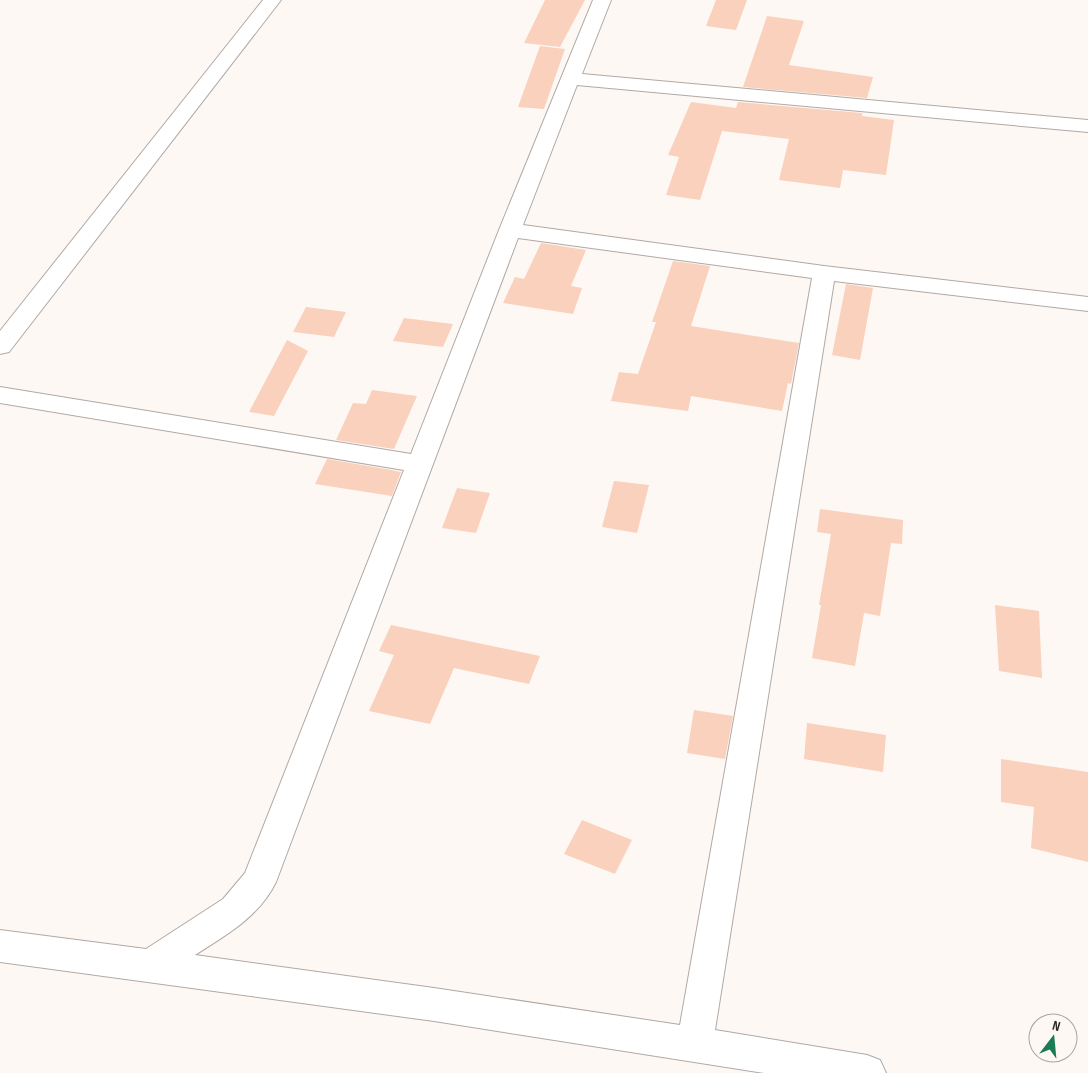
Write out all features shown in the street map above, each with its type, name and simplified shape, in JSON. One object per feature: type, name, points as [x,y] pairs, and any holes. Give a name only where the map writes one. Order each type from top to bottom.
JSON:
[{"type":"street","points":[[0,347],[272,0]]},
{"type":"street","points":[[151,965],[235,910],[260,882],[419,464],[602,0]]},
{"type":"street","points":[[570,79],[1088,126]]},
{"type":"street","points":[[510,230],[824,273],[1088,304]]},
{"type":"street","points":[[695,1043],[824,273]]},
{"type":"street","points":[[0,395],[419,464]]},
{"type":"street","points":[[0,946],[151,965],[695,1043],[867,1073]]},
{"type":"building","points":[[545,0],[585,0],[560,47],[524,43]]},
{"type":"building","points":[[716,0],[747,0],[736,30],[706,26]]},
{"type":"building","points":[[767,16],[804,21],[789,65],[873,77],[867,98],[743,87]]},
{"type":"building","points":[[540,46],[565,49],[544,109],[518,107]]},
{"type":"building","points":[[691,102],[736,108],[738,102],[862,113],[862,116],[894,120],[886,175],[843,170],[840,188],[779,180],[789,139],[722,131],[700,200],[666,195],[679,157],[668,155]]},
{"type":"building","points":[[541,243],[586,250],[571,286],[582,288],[573,314],[503,303],[515,277],[524,279]]},
{"type":"building","points":[[673,261],[710,266],[691,326],[799,343],[791,384],[788,383],[782,411],[691,396],[688,411],[611,401],[619,372],[638,374],[656,322],[652,322]]},
{"type":"building","points":[[846,284],[873,288],[860,360],[832,355]]},
{"type":"building","points":[[306,307],[346,312],[334,337],[293,332]]},
{"type":"building","points":[[404,318],[453,324],[443,347],[393,341]]},
{"type":"building","points":[[287,340],[308,351],[274,416],[249,412]]},
{"type":"building","points":[[372,390],[417,396],[394,449],[336,440],[353,403],[366,404]]},
{"type":"building","points":[[327,459],[401,472],[392,496],[315,484]]},
{"type":"building","points":[[614,481],[649,485],[637,533],[602,527]]},
{"type":"building","points":[[457,488],[490,493],[476,533],[442,528]]},
{"type":"building","points":[[820,509],[903,520],[902,544],[891,543],[880,616],[864,613],[855,666],[812,658],[831,534],[817,532]]},
{"type":"building","points":[[995,605],[1039,611],[1042,678],[999,671]]},
{"type":"building","points":[[391,625],[540,656],[529,684],[454,668],[430,724],[369,711],[394,655],[379,651]]},
{"type":"building","points":[[694,710],[733,716],[725,759],[687,753]]},
{"type":"building","points":[[807,723],[886,735],[883,772],[804,759]]},
{"type":"building","points":[[1001,759],[1088,772],[1088,862],[1031,848],[1034,807],[1001,802]]},
{"type":"building","points":[[582,820],[632,840],[615,874],[564,854]]}]
